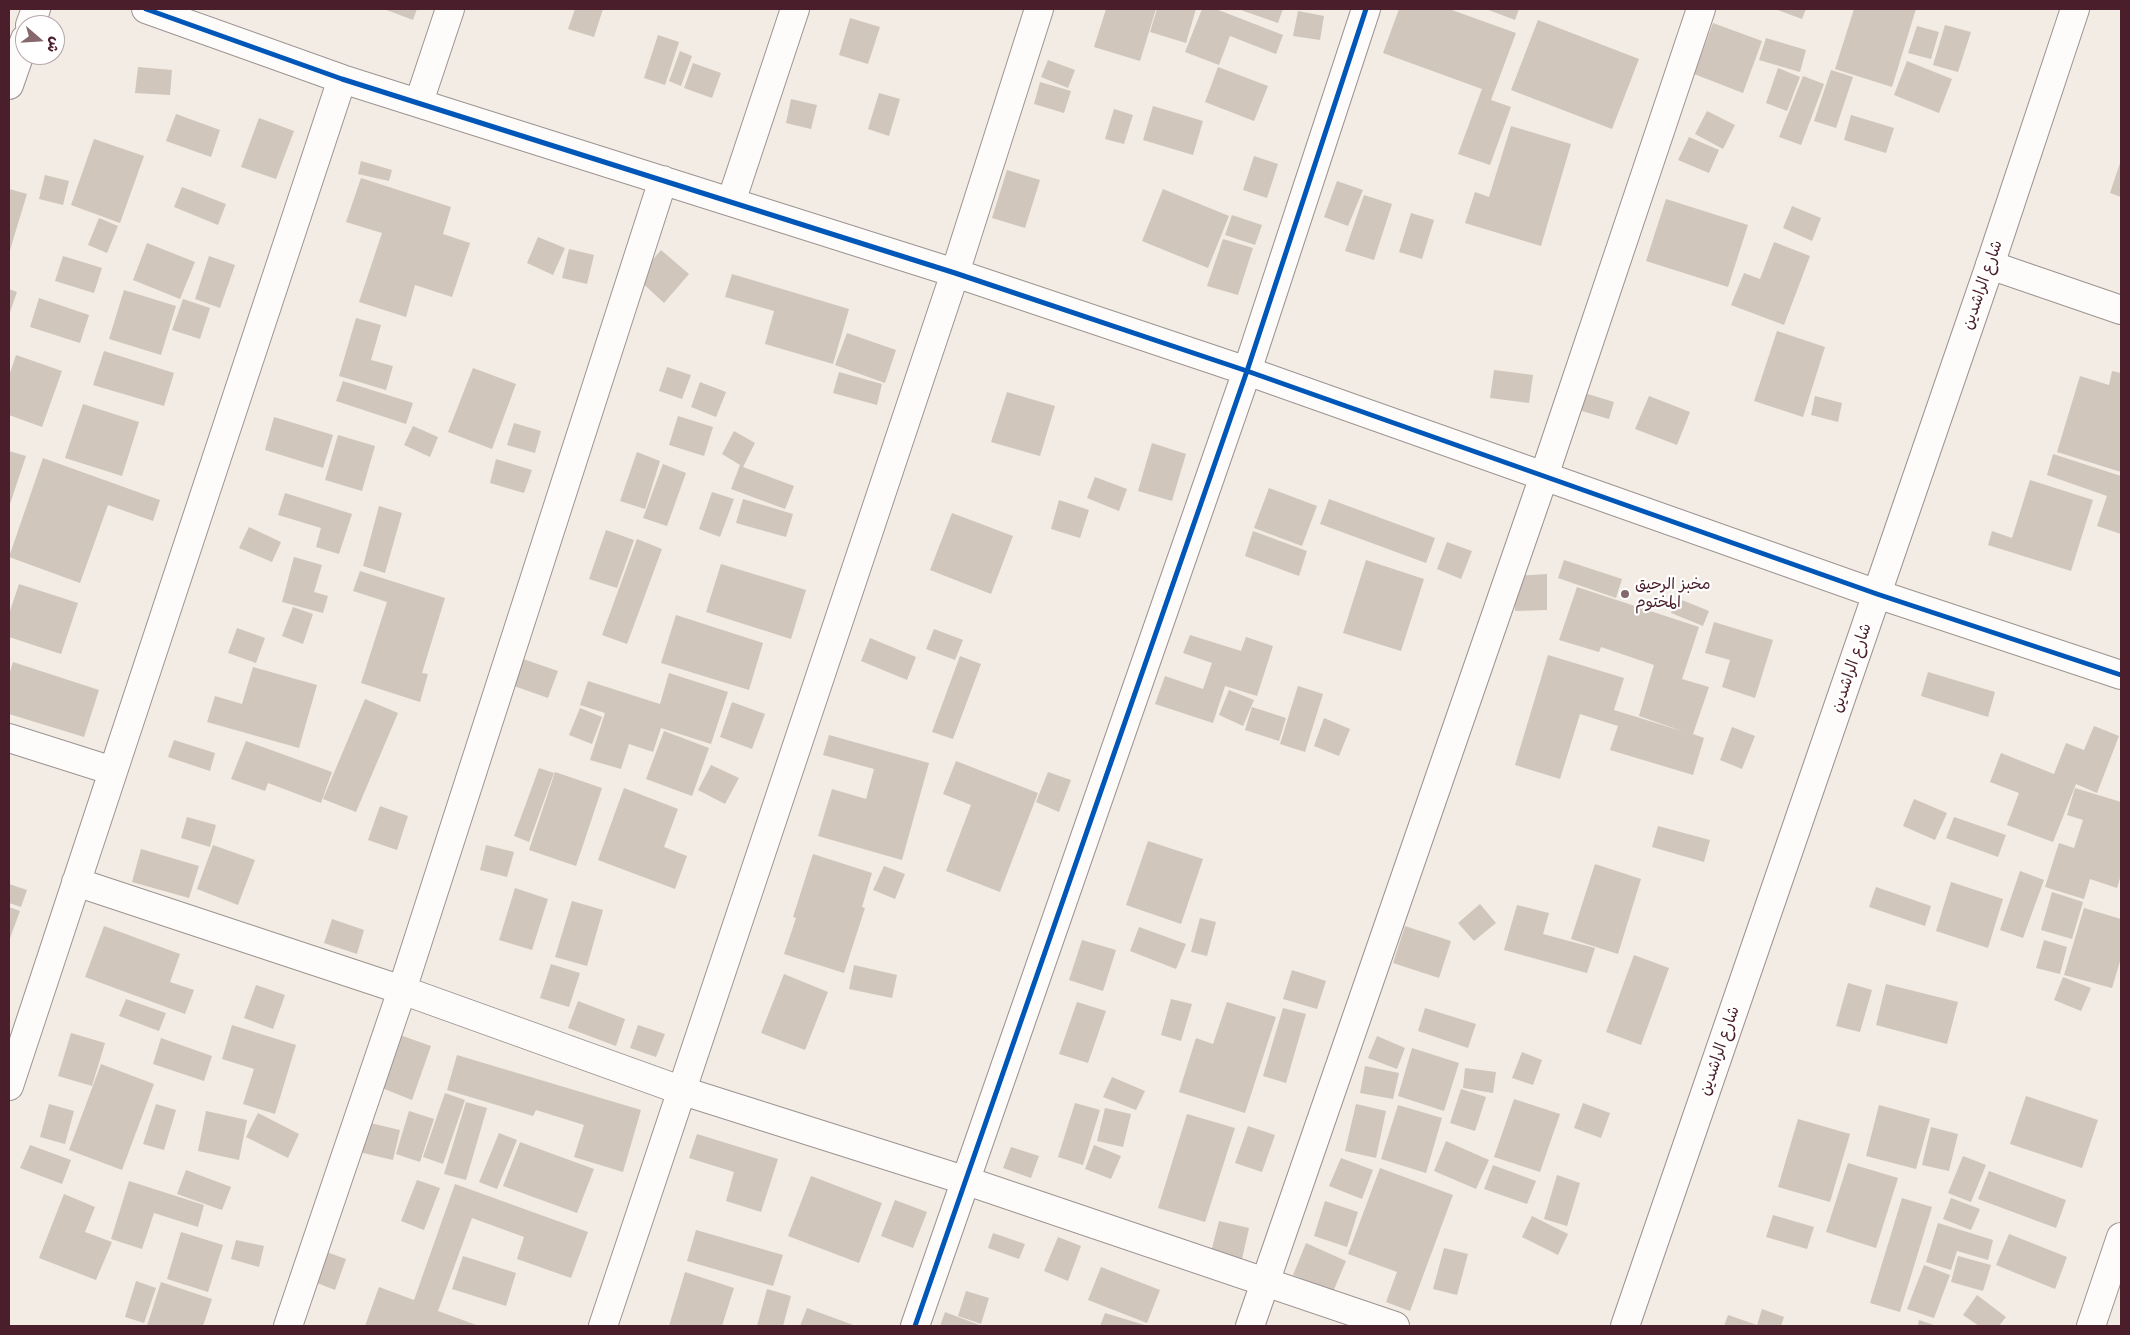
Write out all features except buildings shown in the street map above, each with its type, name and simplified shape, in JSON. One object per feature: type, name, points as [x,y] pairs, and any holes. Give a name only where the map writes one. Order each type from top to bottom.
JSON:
[{"type":"street","points":[[146,9],[342,79],[732,202],[1248,371],[1877,594],[2121,675]]},
{"type":"street","points":[[419,102],[450,9]]},
{"type":"street","points":[[732,202],[795,9]]},
{"type":"street","points":[[603,1326],[955,274],[1039,9]]},
{"type":"street","points":[[915,1326],[964,1180],[1248,371],[1366,9]]},
{"type":"street","points":[[1250,1326],[1544,476],[1701,9]]},
{"type":"street","name":"شارع الراشدين","points":[[1625,1326],[1990,265],[2075,9]]},
{"type":"street","points":[[9,85],[16,65]]},
{"type":"street","points":[[9,1086],[342,79]]},
{"type":"street","points":[[288,1326],[402,990],[662,180]]},
{"type":"street","points":[[1990,265],[2121,310]]},
{"type":"street","points":[[9,738],[113,771]]},
{"type":"street","points":[[76,882],[402,990],[683,1091],[964,1180],[1264,1284],[1395,1326]]},
{"type":"street","points":[[2091,1326],[2121,1237]]},
{"type":"cycle path","points":[[146,9],[342,79],[955,273],[1247,371],[1877,594],[2121,675]]},
{"type":"cycle path","points":[[915,1326],[1247,371],[1366,9]]},
{"type":"place","name":"مخبز الرحيق المختوم","points":[[1625,594]]}]
